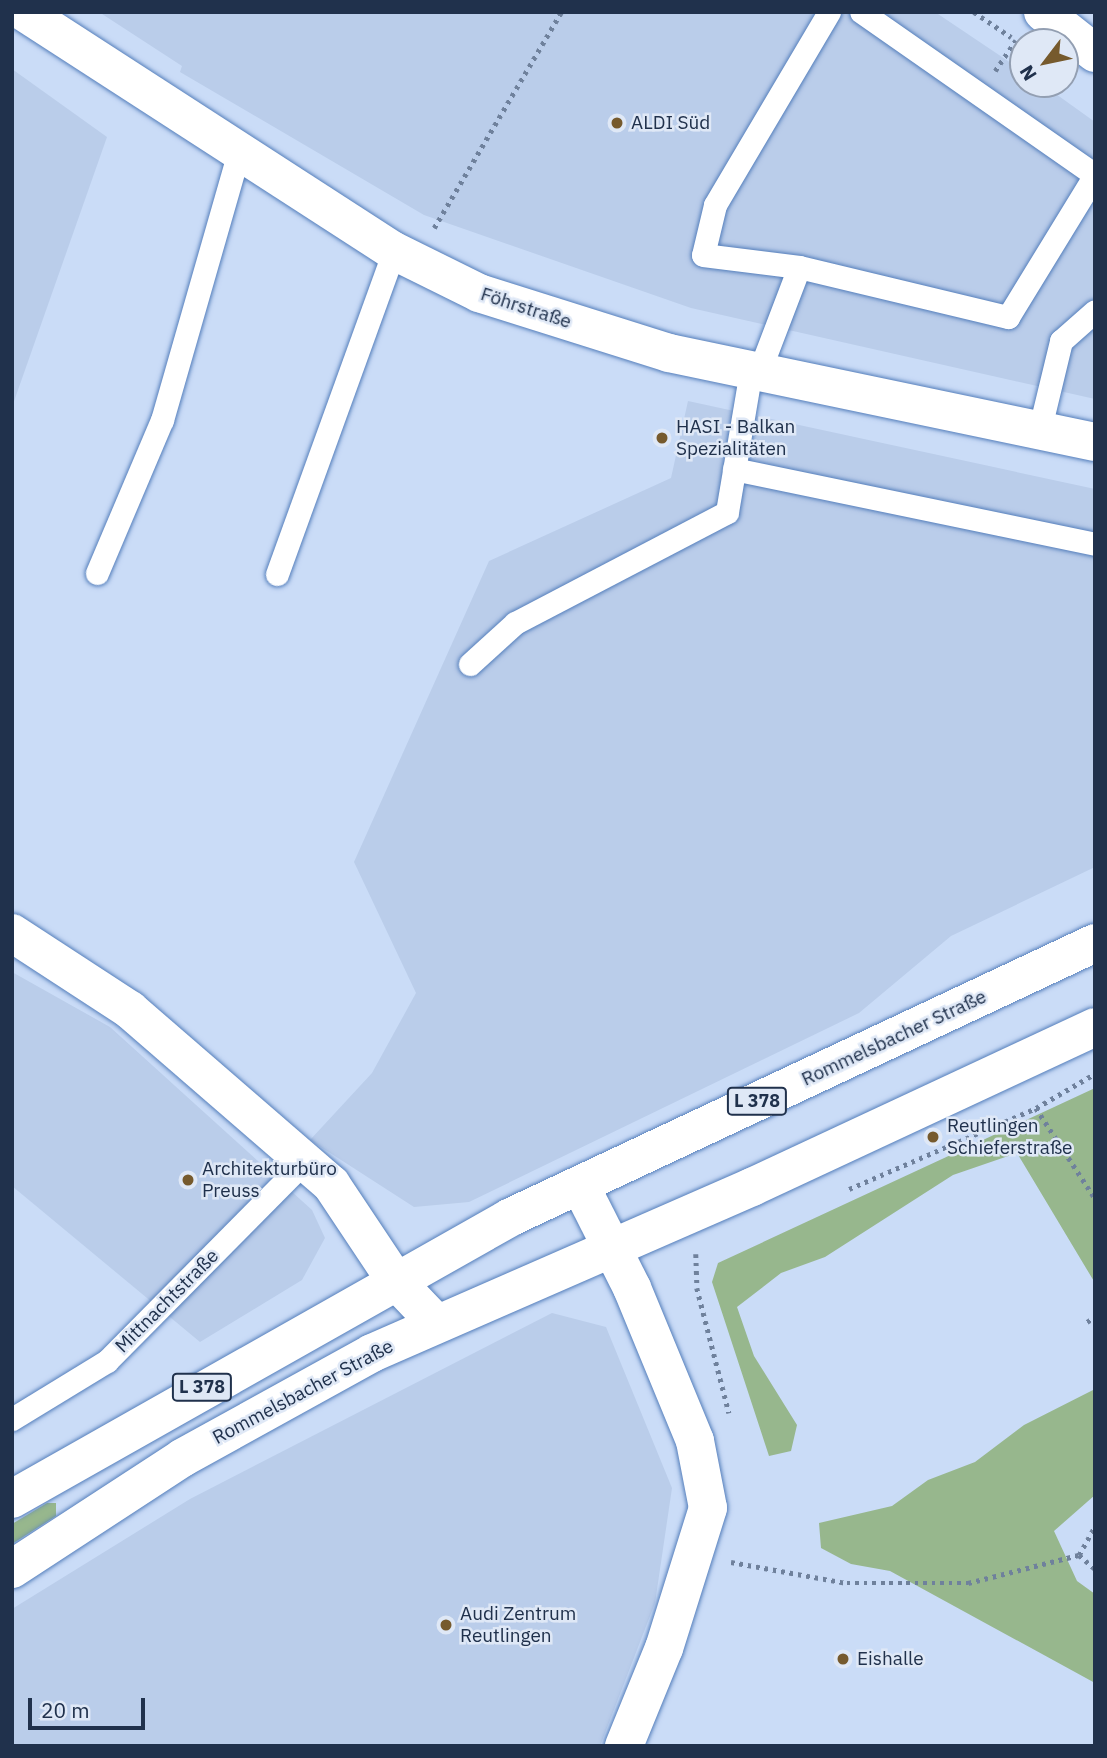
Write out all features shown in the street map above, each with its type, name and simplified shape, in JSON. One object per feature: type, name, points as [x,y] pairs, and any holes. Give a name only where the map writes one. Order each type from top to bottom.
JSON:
[{"type":"main road","name":"Föhrstraße","points":[[24,12],[240,148],[404,257],[524,309],[669,353],[1095,442]]},
{"type":"main road","points":[[1043,12],[1095,52]]},
{"type":"main road","points":[[12,933],[130,1010],[304,1162],[351,1208],[395,1280],[435,1322]]},
{"type":"main road","name":"Rommelsbacher Straße","points":[[12,1499],[395,1280],[579,1185],[1095,943]]},
{"type":"main road","name":"Rommelsbacher Straße","points":[[12,1569],[182,1458],[435,1322],[610,1247],[1095,1027]]},
{"type":"main road","points":[[579,1185],[610,1247],[695,1441],[708,1508],[664,1648],[624,1746]]},
{"type":"lane","points":[[829,12],[715,205],[703,255],[799,267],[1008,317],[1095,175],[861,12]]},
{"type":"lane","points":[[97,573],[162,420],[240,148]]},
{"type":"lane","points":[[277,574],[404,257]]},
{"type":"lane","points":[[470,664],[515,623],[727,512],[755,371],[799,267]]},
{"type":"lane","points":[[1039,432],[1060,341],[1095,311]]},
{"type":"lane","points":[[734,468],[1095,544]]},
{"type":"lane","name":"Mittnachtstraße","points":[[12,1419],[107,1362],[304,1162]]},
{"type":"path","points":[[404,257],[561,12]]},
{"type":"path","points":[[974,12],[1009,35]]},
{"type":"path","points":[[845,1191],[1036,1108],[1095,1073]]},
{"type":"path","points":[[1036,1108],[1095,1198]]},
{"type":"path","points":[[696,1254],[711,1351],[734,1428]]},
{"type":"path","points":[[1087,1322],[1095,1317]]},
{"type":"path","points":[[726,1561],[847,1583],[968,1583],[1079,1555],[1095,1526]]},
{"type":"path","points":[[1079,1555],[1095,1569]]},
{"type":"shaded area","points":[[99,12],[935,12],[1009,62],[1009,98],[1062,98],[1095,122],[1095,399],[691,308],[424,215],[180,72],[182,66]]},
{"type":"shaded area","points":[[12,69],[107,137],[12,407]]},
{"type":"shaded area","points":[[688,401],[1095,489],[1095,867],[951,936],[859,1013],[469,1202],[414,1207],[310,1140],[372,1073],[416,993],[354,862],[489,561],[671,478]]},
{"type":"shaded area","points":[[12,972],[110,1027],[312,1210],[325,1238],[302,1280],[200,1342],[12,1186]]},
{"type":"shaded area","points":[[552,1313],[606,1327],[672,1488],[655,1603],[600,1746],[12,1746],[12,1609],[190,1499]]},
{"type":"green space","points":[[1095,1088],[1095,1283],[1017,1153],[953,1175],[825,1257],[781,1273],[737,1307],[754,1356],[797,1425],[791,1451],[769,1456],[712,1282],[718,1263]]},
{"type":"green space","points":[[1095,1389],[1095,1495],[1054,1531],[1077,1581],[1095,1594],[1095,1683],[890,1571],[851,1564],[821,1548],[819,1523],[892,1506],[928,1480],[975,1462],[1024,1425]]},
{"type":"green space","points":[[47,1503],[56,1503],[56,1516],[12,1544],[12,1524]]},
{"type":"place","name":"ALDI Süd","points":[[617,123]]},
{"type":"place","name":"HASI - Balkan Spezialitäten","points":[[662,438]]},
{"type":"place","name":"Reutlingen Schieferstraße","points":[[933,1137]]},
{"type":"place","name":"Architekturbüro Preuss","points":[[188,1180]]},
{"type":"place","name":"Audi Zentrum Reutlingen","points":[[446,1625]]},
{"type":"place","name":"Eishalle","points":[[843,1659]]}]
